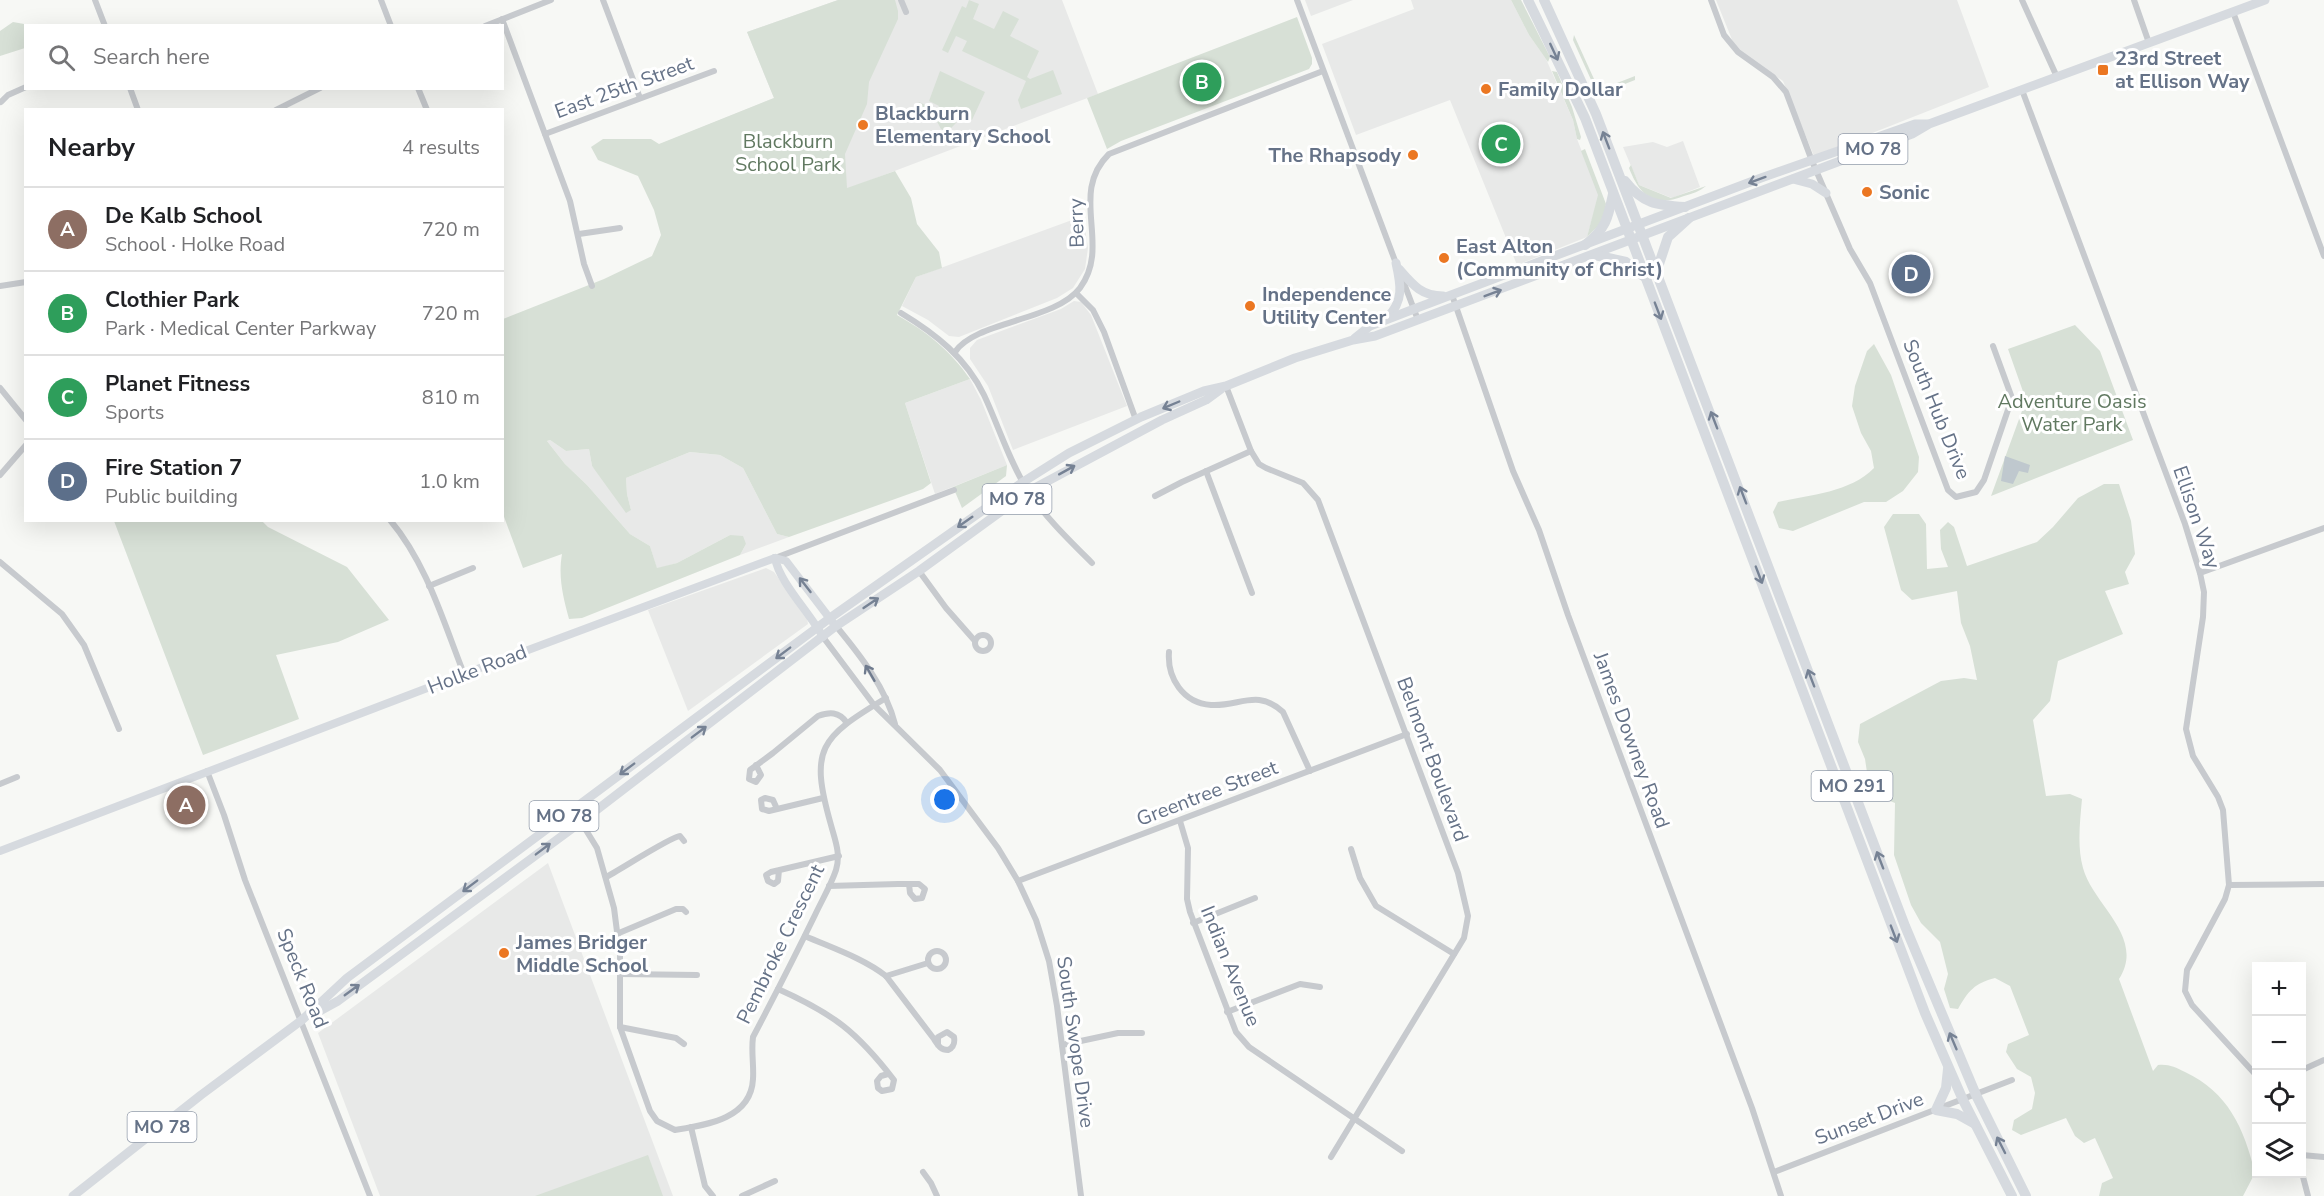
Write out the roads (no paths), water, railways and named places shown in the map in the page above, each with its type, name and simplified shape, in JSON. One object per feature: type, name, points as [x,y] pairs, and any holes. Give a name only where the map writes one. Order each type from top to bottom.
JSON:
[{"type":"highway","name":"MO 291","points":[[1528,0],[1585,118],[1893,932],[1963,1100],[2012,1196]]},
{"type":"highway","name":"MO 291","points":[[1544,0],[1591,102],[1657,270],[1905,926],[1976,1095],[2026,1196]]},
{"type":"highway","points":[[1618,171],[1644,200],[1662,205],[1684,207]]},
{"type":"highway","points":[[1585,245],[1601,231],[1606,223],[1613,193]]},
{"type":"highway","points":[[1657,270],[1668,237],[1689,218]]},
{"type":"highway","points":[[1595,255],[1626,262],[1646,280]]},
{"type":"highway","points":[[1948,1066],[1946,1088],[1935,1110],[1957,1114],[1975,1124]]},
{"type":"main road","name":"MO 78","points":[[1353,340],[1370,326],[1638,224],[1814,166],[1916,124],[1929,124],[2265,0]]},
{"type":"main road","name":"MO 78","points":[[73,1196],[201,1095],[302,1020],[347,978],[830,618],[1023,482],[1069,453],[1136,420],[1203,391],[1226,386],[1295,358],[1353,340],[1375,336],[1456,307],[1793,179],[1814,166]]},
{"type":"main road","points":[[1793,179],[1812,184],[1826,193]]},
{"type":"main road","points":[[1397,266],[1418,290],[1427,295],[1452,295]]},
{"type":"main road","points":[[1385,321],[1399,303],[1402,291],[1397,266]]},
{"type":"main road","name":"MO 78","points":[[302,1020],[338,1001],[581,822],[836,626],[919,571],[1029,491],[1152,425],[1206,400],[1226,386]]},
{"type":"street","points":[[95,0],[104,24]]},
{"type":"street","points":[[381,0],[390,24]]},
{"type":"street","points":[[490,24],[550,0]]},
{"type":"street","points":[[603,0],[640,98]]},
{"type":"street","points":[[901,0],[906,12]]},
{"type":"street","points":[[1296,0],[1418,320]]},
{"type":"street","name":"South Hub Drive","points":[[1711,0],[1724,34],[1738,52],[1773,76],[1786,92],[1814,166],[1850,249],[1870,283],[1948,490],[1956,497],[1976,492],[1984,480],[2012,398],[1993,346]]},
{"type":"street","points":[[2022,0],[2057,77]]},
{"type":"street","points":[[2133,0],[2149,43]]},
{"type":"street","points":[[2233,12],[2324,256]]},
{"type":"street","points":[[502,19],[504,24]]},
{"type":"street","points":[[504,24],[570,201],[584,264],[592,286]]},
{"type":"street","name":"Berry","points":[[1076,293],[1087,278],[1093,261],[1090,194],[1093,177],[1100,163],[1117,149],[1323,70]]},
{"type":"street","name":"East 25th Street","points":[[545,134],[714,71]]},
{"type":"street","points":[[1,102],[8,95],[24,88]]},
{"type":"street","points":[[131,90],[137,108]]},
{"type":"street","points":[[280,108],[316,90]]},
{"type":"street","points":[[419,90],[426,108]]},
{"type":"street","name":"Ellison Way","points":[[2022,90],[2185,524],[2200,573],[2204,592],[2204,617],[2186,729],[2193,756],[2218,797],[2223,810],[2229,885],[2225,899],[2187,970],[2185,992],[2192,1005],[2252,1071]]},
{"type":"street","points":[[579,234],[620,228]]},
{"type":"street","points":[[0,286],[24,282]]},
{"type":"street","points":[[955,352],[958,347],[975,336],[1058,305],[1076,293],[1093,310],[1104,332],[1136,420]]},
{"type":"street","name":"James Downey Road","points":[[1452,295],[1513,471],[1539,530],[1569,618],[1752,1108],[1781,1196]]},
{"type":"street","points":[[901,313],[931,331],[955,352],[983,394],[1023,482],[1053,524],[1092,563]]},
{"type":"street","name":"Belmont Boulevard","points":[[1226,386],[1251,451],[1259,464],[1303,483],[1318,500],[1407,734],[1465,898],[1468,924],[1464,938],[1331,1157]]},
{"type":"street","points":[[0,388],[24,418]]},
{"type":"street","points":[[0,475],[24,447]]},
{"type":"street","points":[[1155,496],[1251,451]]},
{"type":"street","points":[[1206,471],[1252,593]]},
{"type":"street","name":"Holke Road","points":[[0,851],[954,490]]},
{"type":"street","points":[[392,522],[414,552],[464,674]]},
{"type":"street","points":[[2200,573],[2324,528]]},
{"type":"street","points":[[823,637],[777,570],[775,558],[786,561],[836,626]]},
{"type":"street","points":[[0,562],[62,614],[84,645],[119,729]]},
{"type":"street","points":[[429,586],[473,568]]},
{"type":"street","points":[[919,571],[946,608],[975,641]]},
{"type":"street","name":"South Swope Drive","points":[[836,626],[865,664],[885,698],[895,725]]},
{"type":"street","name":"South Swope Drive","points":[[823,637],[874,705],[940,770],[998,848],[1018,881],[1036,920],[1049,961],[1081,1196]]},
{"type":"street","points":[[1169,652],[1168,666],[1172,679],[1182,692],[1195,700],[1211,705],[1259,699],[1278,707],[1283,712],[1310,771]]},
{"type":"street","name":"Pembroke Crescent","points":[[691,1127],[733,1115],[748,1101],[753,1079],[751,1052],[753,1037],[829,886],[839,856],[823,798],[822,752],[828,741],[847,723],[885,698]]},
{"type":"street","points":[[756,765],[818,716],[836,713],[847,723]]},
{"type":"street","name":"Greentree Street","points":[[1018,881],[1407,734]]},
{"type":"street","name":"Speck Road","points":[[207,771],[224,814],[245,880],[370,1196]]},
{"type":"street","points":[[0,784],[17,777]]},
{"type":"street","points":[[777,809],[823,798]]},
{"type":"street","name":"Indian Avenue","points":[[1180,821],[1188,848],[1187,898],[1193,923],[1236,1032],[1249,1047],[1402,1151]]},
{"type":"street","points":[[581,822],[597,848],[619,933],[620,1027],[650,1111],[657,1121],[667,1127],[675,1130],[691,1127],[705,1186],[713,1196]]},
{"type":"street","points":[[606,877],[648,854],[674,836],[680,836],[684,841]]},
{"type":"street","points":[[1351,849],[1360,878],[1376,906],[1454,954]]},
{"type":"street","points":[[779,870],[839,856]]},
{"type":"street","points":[[829,886],[909,884]]},
{"type":"street","points":[[2229,885],[2324,884]]},
{"type":"street","points":[[1193,923],[1255,898]]},
{"type":"street","points":[[619,933],[676,909],[683,909],[686,912]]},
{"type":"street","points":[[805,936],[868,965],[886,976],[938,1045]]},
{"type":"street","points":[[886,976],[928,963]]},
{"type":"street","points":[[620,974],[697,975]]},
{"type":"street","points":[[1227,1012],[1300,984],[1320,987]]},
{"type":"street","points":[[778,989],[819,1008],[838,1021],[863,1042],[888,1074]]},
{"type":"street","points":[[620,1027],[676,1038],[684,1044]]},
{"type":"street","points":[[1062,1046],[1118,1033],[1142,1033]]},
{"type":"street","points":[[2306,1068],[2324,1060]]},
{"type":"street","name":"Sunset Drive","points":[[1774,1172],[2012,1080]]},
{"type":"street","points":[[2306,1155],[2324,1157]]},
{"type":"street","points":[[923,1172],[937,1196]]},
{"type":"street","points":[[2303,1178],[2308,1196]]},
{"type":"street","points":[[742,1196],[775,1181]]},
{"type":"place","name":"23rd Street at Ellison Way","points":[[2103,70]]},
{"type":"place","name":"Clothier Park","points":[[1202,82]]},
{"type":"place","name":"Family Dollar","points":[[1486,89]]},
{"type":"place","name":"Blackburn Elementary School","points":[[863,125]]},
{"type":"place","name":"Planet Fitness","points":[[1501,144]]},
{"type":"place","name":"The Rhapsody","points":[[1413,155]]},
{"type":"place","name":"Sonic","points":[[1867,192]]},
{"type":"place","name":"East Alton (Community of Christ)","points":[[1444,258]]},
{"type":"place","name":"Fire Station 7","points":[[1911,274]]},
{"type":"place","name":"Independence Utility Center","points":[[1250,306]]},
{"type":"place","name":"De Kalb School","points":[[186,805]]},
{"type":"place","name":"James Bridger Middle School","points":[[504,953]]},
{"type":"park label","name":"Blackburn School Park","points":[[788,152]]},
{"type":"park label","name":"Adventure Oasis Water Park","points":[[2072,412]]}]
